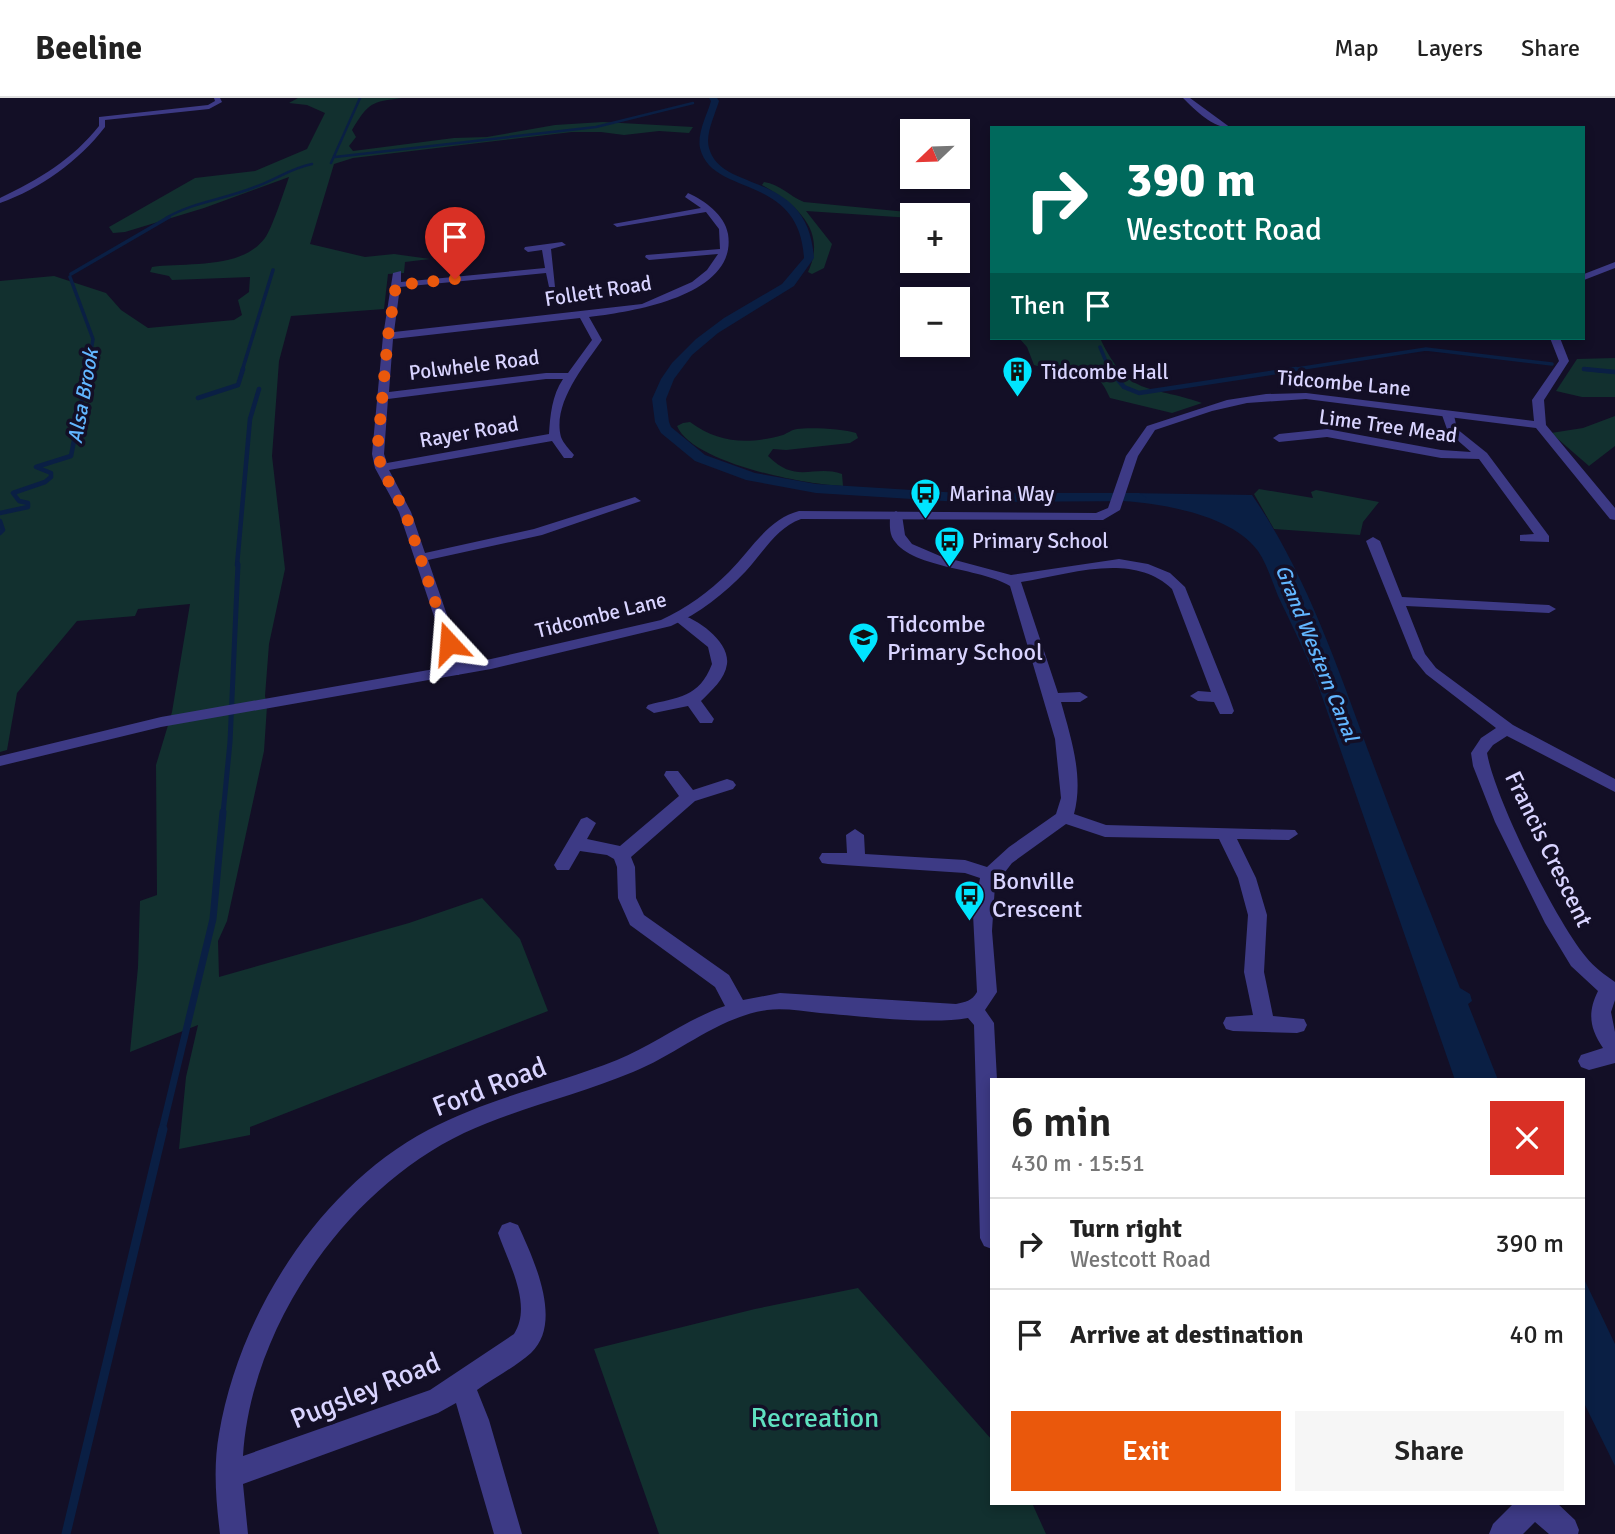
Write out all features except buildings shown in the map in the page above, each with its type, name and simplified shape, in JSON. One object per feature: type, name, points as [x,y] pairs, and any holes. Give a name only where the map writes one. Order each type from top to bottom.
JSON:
[{"type":"street","points":[[0,201],[36,182],[77,152],[103,126],[101,118],[209,107],[219,102],[217,98]]},
{"type":"street","points":[[1186,98],[1225,126]]},
{"type":"street","points":[[651,271],[648,252],[723,251],[723,229],[708,209],[688,195]]},
{"type":"street","points":[[617,225],[708,209]]},
{"type":"street","points":[[528,249],[562,245]]},
{"type":"street","points":[[546,247],[552,285]]},
{"type":"street","name":"Follett Road","points":[[388,336],[646,306],[667,299],[707,274],[723,251]]},
{"type":"street","points":[[1585,277],[1615,265]]},
{"type":"street","points":[[458,670],[405,512],[381,468],[377,454],[388,336],[397,279],[549,270]]},
{"type":"street","points":[[568,455],[556,432],[558,405],[569,376],[597,340],[583,315]]},
{"type":"street","points":[[1556,340],[1564,361],[1538,400],[1539,425],[1615,516]]},
{"type":"street","name":"Polwhele Road","points":[[382,396],[545,376],[569,376]]},
{"type":"street","name":"Tidcombe Lane","points":[[0,761],[106,734],[195,716],[458,670],[624,634],[680,618],[692,612],[721,588],[779,523],[790,518],[809,514],[1086,518],[1108,514],[1114,510],[1135,448],[1152,428],[1238,401],[1271,396],[1306,396],[1539,425]]},
{"type":"street","name":"Lime Tree Mead","points":[[1448,415],[1452,430],[1483,456],[1545,539],[1525,538]]},
{"type":"street","name":"Lime Tree Mead","points":[[1271,426],[1283,437],[1327,433],[1441,454],[1483,456]]},
{"type":"street","name":"Rayer Road","points":[[381,468],[556,432]]},
{"type":"street","points":[[420,558],[537,532],[637,501]]},
{"type":"street","points":[[896,515],[897,535],[906,546],[954,564],[1002,574],[1016,584],[1065,743],[1071,799],[1064,817],[1002,862],[991,875],[984,891],[988,992],[982,1002],[972,1009],[984,1023],[990,1184]]},
{"type":"street","points":[[1398,555],[1376,547],[1418,655],[1431,671],[1507,729],[1615,786]]},
{"type":"street","points":[[1010,579],[1119,563],[1133,564],[1162,573],[1178,587],[1224,704],[1198,696]]},
{"type":"street","points":[[1397,601],[1503,600],[1549,609]]},
{"type":"street","points":[[654,708],[692,700],[710,682],[719,665],[721,655],[712,640],[680,618]]},
{"type":"street","points":[[1051,698],[1080,697]]},
{"type":"street","points":[[692,700],[706,719]]},
{"type":"street","name":"Francis Crescent","points":[[1507,729],[1489,740],[1479,753],[1479,765],[1515,844],[1576,960],[1613,990],[1602,1001],[1598,1016],[1602,1031],[1615,1048]]},
{"type":"street","points":[[672,775],[689,797]]},
{"type":"street","points":[[621,855],[689,797],[727,785]]},
{"type":"street","points":[[1064,817],[1105,831],[1289,834]]},
{"type":"street","points":[[563,866],[587,823]]},
{"type":"street","points":[[1225,833],[1242,866],[1255,909],[1258,926],[1254,965],[1257,993],[1265,1023]]},
{"type":"street","points":[[855,835],[856,859]]},
{"type":"street","points":[[576,844],[611,849],[621,855],[626,867],[627,898],[637,919],[722,981],[737,1008]]},
{"type":"street","points":[[828,859],[965,867],[991,875]]},
{"type":"street","name":"Ford Road","points":[[234,1534],[229,1474],[232,1434],[239,1404],[267,1325],[322,1233],[359,1195],[398,1162],[434,1138],[477,1118],[627,1066],[661,1050],[718,1015],[737,1008],[770,1002],[956,1012],[972,1009]]},
{"type":"street","points":[[1233,1023],[1297,1025]]},
{"type":"street","points":[[1589,1061],[1615,1054]]},
{"type":"street","name":"Pugsley Road","points":[[229,1474],[253,1468],[438,1400],[462,1386],[488,1365],[516,1350],[530,1332],[534,1314],[532,1294],[510,1233]]},
{"type":"street","points":[[462,1386],[480,1433],[508,1534]]},
{"type":"street","points":[[1503,1534],[1533,1505]]},
{"type":"street","points":[[1537,1505],[1565,1530]]},
{"type":"green space","points":[[298,98],[402,98],[377,102],[367,109],[352,130],[356,137],[349,146],[353,151],[454,138],[487,137],[555,125],[603,122],[693,127],[689,133],[659,131],[624,135],[572,132],[353,158],[334,164],[310,244],[365,257],[394,254],[430,259],[405,262],[404,273],[388,274],[384,309],[291,316],[279,361],[272,456],[285,569],[269,644],[264,751],[227,921],[218,941],[219,977],[409,923],[482,898],[520,939],[548,1011],[250,1127],[250,1135],[179,1149],[186,1077],[198,1025],[130,1052],[138,967],[140,901],[157,895],[156,765],[172,712],[190,604],[138,609],[135,616],[77,621],[17,693],[7,750],[0,752],[0,281],[54,276],[106,293],[121,310],[148,328],[234,320],[242,315],[238,300],[249,292],[250,277],[172,280],[169,276],[150,272],[152,267],[228,260],[255,248],[268,234],[289,177],[204,208],[125,232],[113,233],[109,227],[195,178],[255,171],[307,149],[325,113],[307,105],[289,103]]},
{"type":"green space","points":[[764,182],[775,185],[804,202],[900,211],[900,217],[806,211],[832,244],[824,268],[812,274],[808,272],[814,243],[805,220],[786,201],[762,185]]},
{"type":"green space","points":[[1021,340],[1101,340],[1120,371],[1130,380],[1153,390],[1202,403],[1172,413],[1110,398],[1096,376],[1088,372],[1034,365],[1027,347]]},
{"type":"green space","points":[[1615,358],[1615,397],[1582,397],[1556,391],[1577,359]]},
{"type":"green space","points":[[1615,416],[1615,446],[1589,466],[1551,433],[1583,428]]},
{"type":"green space","points":[[690,422],[711,434],[734,440],[758,440],[783,435],[795,429],[810,428],[856,433],[858,438],[850,443],[773,449],[768,456],[788,470],[842,474],[843,486],[826,485],[752,470],[726,461],[687,439],[677,426]]},
{"type":"green space","points":[[1259,489],[1313,498],[1311,492],[1316,490],[1379,502],[1363,522],[1360,535],[1274,529],[1254,494]]},
{"type":"green space","name":"Recreation","points":[[858,1288],[990,1438],[990,1505],[1033,1505],[1046,1534],[659,1534],[594,1349],[755,1309]]},
{"type":"water","name":"Grand Western Canal","points":[[1126,493],[1252,495],[1292,563],[1325,636],[1460,988],[1470,994],[1472,1001],[1468,1004],[1497,1078],[1454,1078],[1318,685],[1258,551],[1232,528],[1215,520],[1158,505],[1124,501]]},
{"type":"water","points":[[1585,1281],[1615,1344],[1615,1466],[1585,1405]]},
{"type":"waterway","name":"Alsa Brook","points":[[331,163],[360,98]]},
{"type":"waterway","points":[[713,98],[715,101],[704,143],[710,159],[719,168],[787,204],[800,218],[805,229],[809,258],[798,275],[783,290],[714,331],[700,341],[677,365],[667,379],[658,404],[666,430],[700,458],[752,477],[816,489],[887,495],[1139,498]]},
{"type":"waterway","points":[[335,157],[596,127],[693,103]]},
{"type":"waterway","name":"Alsa Brook","points":[[166,218],[312,164]]},
{"type":"waterway","name":"Alsa Brook","points":[[71,274],[169,217]]},
{"type":"waterway","points":[[242,371],[273,270]]},
{"type":"waterway","name":"Alsa Brook","points":[[70,277],[93,339],[88,371]]},
{"type":"waterway","points":[[1100,347],[1109,369]]},
{"type":"waterway","points":[[1284,371],[1426,349],[1552,364]]},
{"type":"waterway","name":"Alsa Brook","points":[[0,513],[28,507],[28,503],[19,501],[13,493],[45,482],[51,477],[51,473],[36,467],[71,456],[88,369]]},
{"type":"waterway","points":[[198,398],[238,385],[243,369]]},
{"type":"waterway","points":[[1109,369],[1124,387],[1139,393],[1296,369]]},
{"type":"waterway","points":[[1602,371],[1584,369],[1615,372]]},
{"type":"waterway","points":[[237,565],[250,419],[259,389]]},
{"type":"waterway","name":"Alsa Brook","points":[[0,521],[3,530],[0,533]]},
{"type":"waterway","points":[[223,814],[230,742],[238,564]]},
{"type":"waterway","points":[[162,1130],[213,919],[223,812]]},
{"type":"waterway","points":[[66,1534],[163,1129]]},
{"type":"place","name":"Tidcombe Hall","points":[[1018,399]]},
{"type":"place","name":"Marina Way","points":[[926,521]]},
{"type":"place","name":"Primary School","points":[[949,568]]},
{"type":"place","name":"Tidcombe Primary School","points":[[864,665]]},
{"type":"place","name":"Bonville Crescent","points":[[969,922]]},
{"type":"route","points":[[449,643],[405,512],[377,454],[388,336],[396,285],[455,279]]}]
